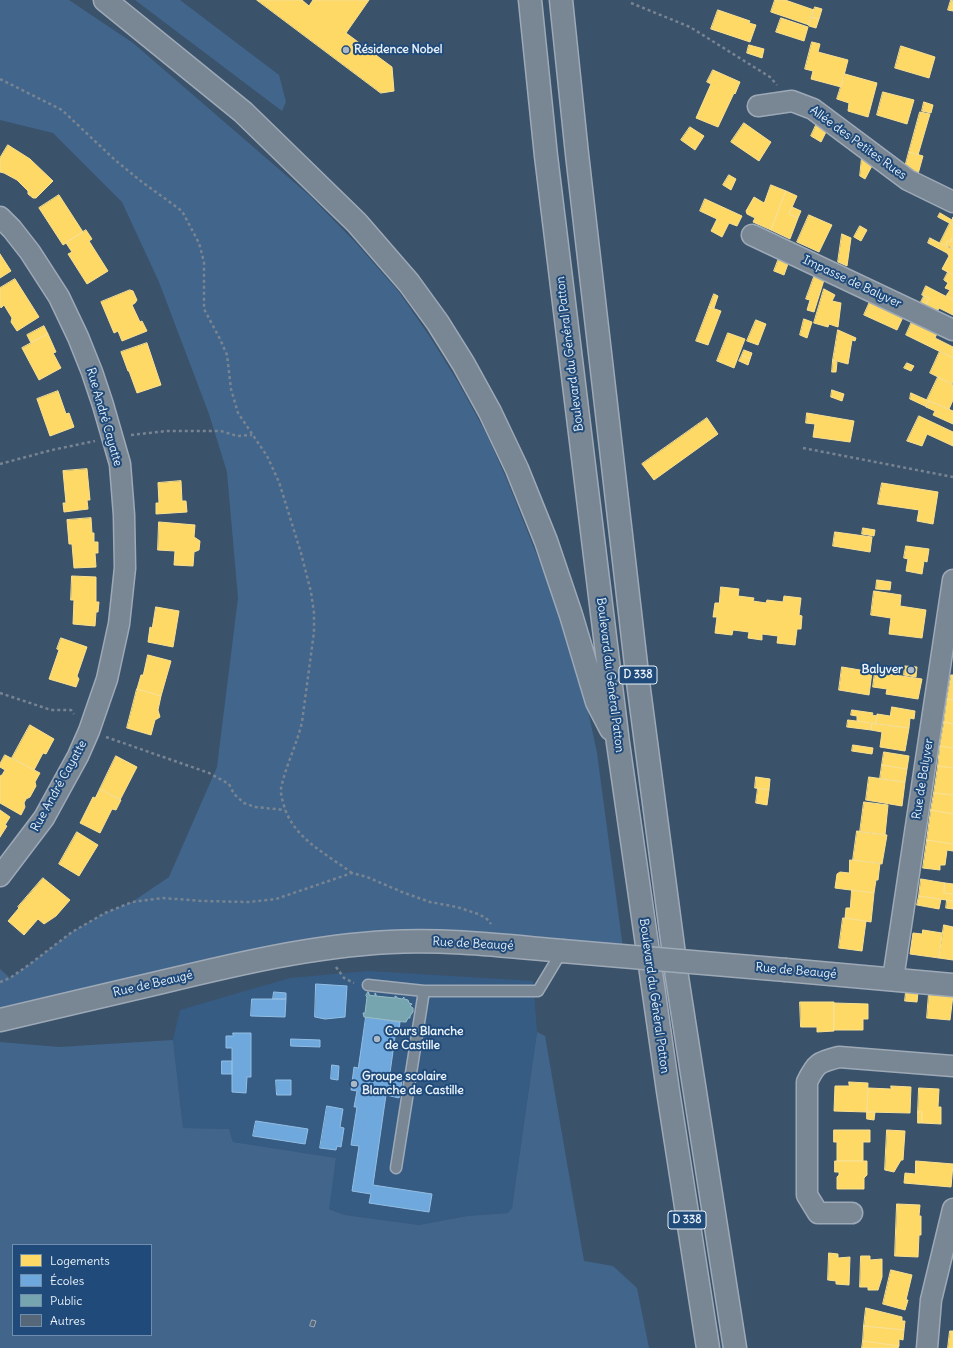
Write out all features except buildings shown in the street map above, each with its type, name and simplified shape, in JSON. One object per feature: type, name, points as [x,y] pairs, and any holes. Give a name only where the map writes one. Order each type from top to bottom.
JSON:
[{"type":"main road","points":[[88,0],[243,112]]},
{"type":"main road","points":[[105,0],[243,112],[357,223],[409,283],[438,324],[463,363],[490,412],[517,469],[546,541],[571,615],[597,702],[618,743]]},
{"type":"main road","name":"Boulevard du Général Patton","points":[[530,0],[546,156],[618,743],[669,1099],[708,1348]]},
{"type":"main road","name":"D 338","points":[[562,0],[577,154],[640,697],[677,977],[735,1348]]},
{"type":"main road","name":"Rue de Beaugé","points":[[0,1020],[234,964],[330,948],[404,942],[442,941],[498,945],[953,985]]},
{"type":"street","points":[[758,106],[792,101]]},
{"type":"street","name":"Allée des Petites Rues","points":[[792,101],[812,109],[908,180],[953,202]]},
{"type":"street","name":"Rue André Cayatte","points":[[0,217],[12,229],[30,252],[59,297],[78,337],[92,372],[120,464],[126,568],[119,624],[108,672],[89,731],[78,756],[44,818],[0,876]]},
{"type":"street","name":"Impasse de Balyver","points":[[752,235],[953,330]]},
{"type":"street","name":"Rue de Balyver","points":[[893,979],[953,580]]},
{"type":"street","points":[[852,1213],[818,1212],[807,1195],[807,1082],[814,1069],[822,1062],[839,1057],[953,1066]]},
{"type":"street","points":[[927,1348],[931,1300],[953,1209]]},
{"type":"lane","points":[[368,985],[424,991],[538,991],[562,951]]},
{"type":"lane","points":[[396,1168],[424,991]]},
{"type":"path","points":[[631,3],[690,27],[770,77],[792,101]]},
{"type":"path","points":[[0,79],[62,110],[115,160],[182,211],[199,243],[204,262],[204,309],[227,355],[231,389],[238,413],[267,456],[279,482],[301,553],[311,592],[314,612],[314,632],[300,730],[282,785],[281,793],[285,810],[292,825],[304,838],[352,873],[367,877],[430,902],[457,907],[486,918],[494,929],[498,945]]},
{"type":"path","points":[[0,464],[52,450],[112,437],[167,430],[221,432],[237,436],[252,435]]},
{"type":"path","points":[[803,448],[953,476]]},
{"type":"path","points":[[0,693],[51,710],[71,710],[89,731],[209,773],[229,784],[234,794],[244,803],[255,807],[285,810]]},
{"type":"path","points":[[0,982],[10,978],[72,932],[105,913],[132,902],[163,898],[241,902],[276,899],[352,873]]},
{"type":"path","points":[[330,948],[336,967],[344,978],[357,984],[368,985]]},
{"type":"shaded area","points":[[0,0],[69,0],[133,43],[310,196],[356,243],[399,292],[430,337],[458,382],[487,435],[507,480],[556,603],[581,677],[597,753],[624,956],[389,942],[0,1020],[0,969],[10,978],[72,932],[105,913],[132,902],[169,877],[217,767],[238,598],[227,472],[209,414],[159,282],[122,202],[53,133],[0,120]]},
{"type":"shaded area","points":[[135,0],[180,0],[279,75],[286,102],[282,111]]},
{"type":"shaded area","name":"Groupe scolaire Blanche de Castille","points":[[369,971],[533,981],[537,1032],[512,1208],[508,1213],[467,1216],[419,1225],[345,1215],[328,1208],[336,1158],[233,1142],[229,1129],[183,1128],[173,1040],[180,1010],[290,978]]},
{"type":"shaded area","points":[[537,1032],[545,1036],[584,1261],[613,1266],[637,1288],[649,1348],[0,1348],[0,1042],[59,1047],[173,1040],[183,1128],[229,1129],[233,1142],[336,1158],[329,1209],[345,1215],[419,1225],[467,1216],[508,1213],[512,1208]]},
{"type":"place","name":"Résidence Nobel","points":[[346,50]]},
{"type":"place","name":"Balyver","points":[[911,670]]},
{"type":"place","name":"Cours Blanche de Castille","points":[[377,1039]]},
{"type":"place","name":"Groupe scolaire Blanche de Castille","points":[[354,1084]]}]
